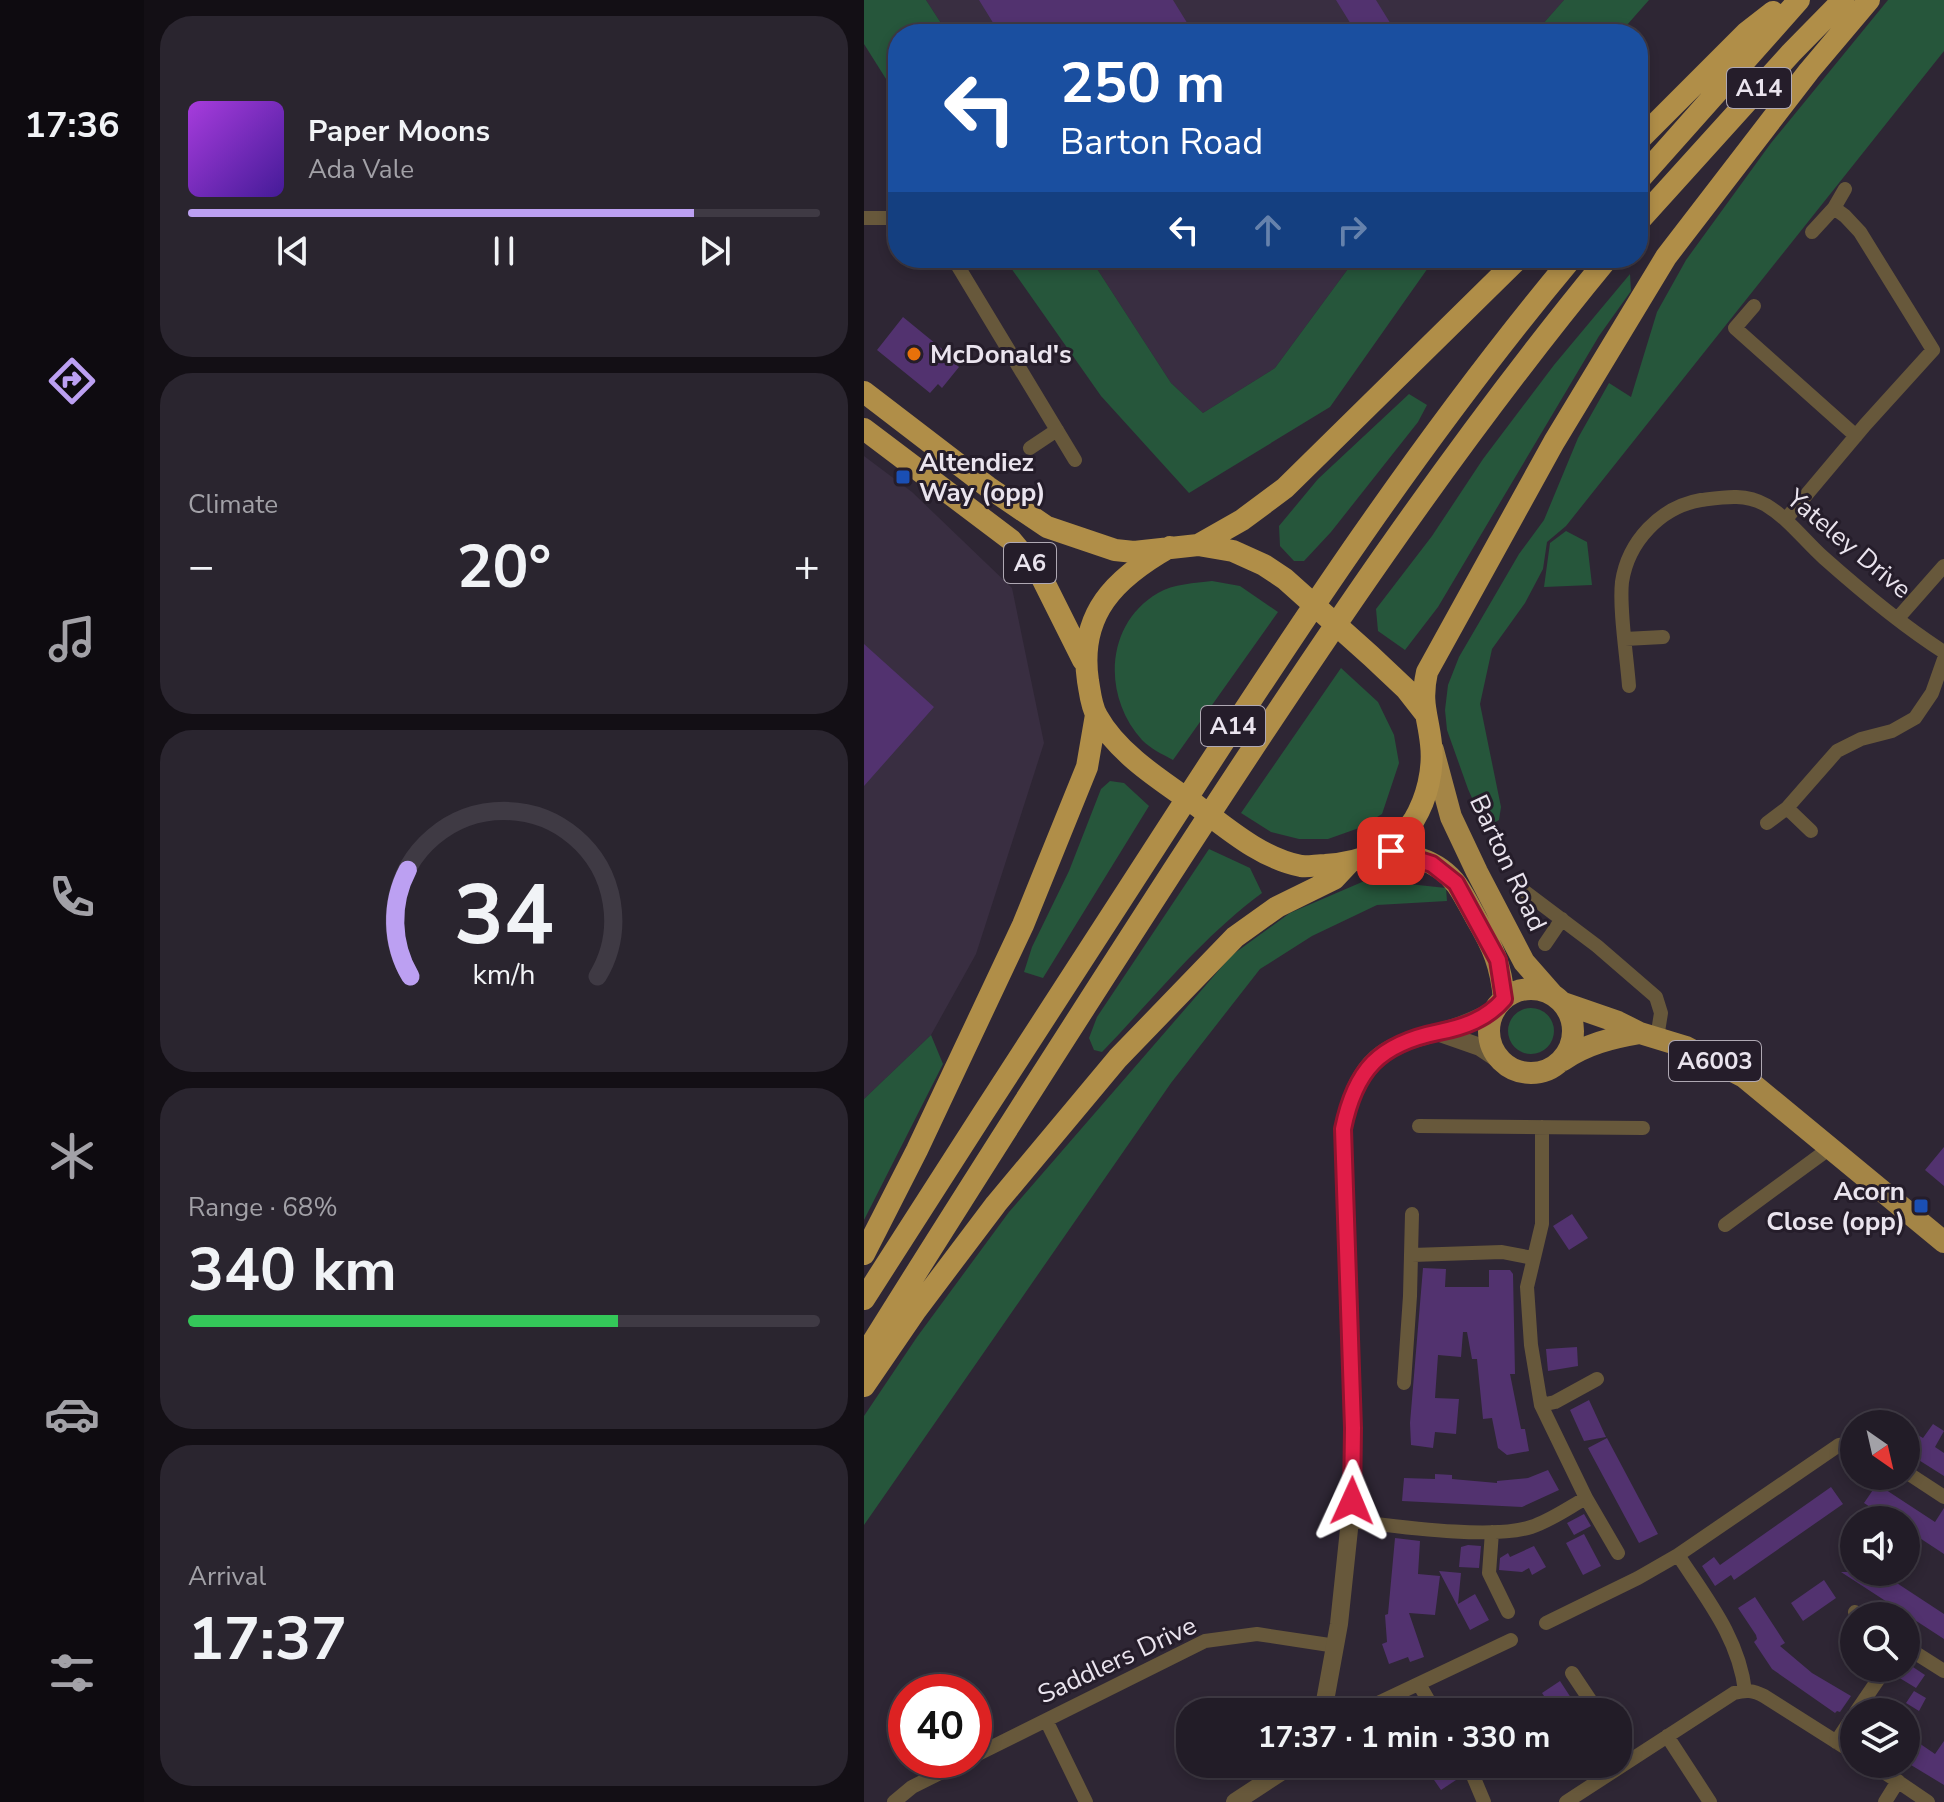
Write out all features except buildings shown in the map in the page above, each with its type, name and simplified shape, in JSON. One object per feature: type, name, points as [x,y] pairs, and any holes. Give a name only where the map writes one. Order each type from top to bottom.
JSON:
[{"type":"highway","points":[[1648,131],[1746,33],[1788,0]]},
{"type":"highway","name":"A14","points":[[1648,170],[1799,0]]},
{"type":"highway","name":"A14","points":[[1648,211],[1843,0]]},
{"type":"highway","points":[[1096,715],[1110,734],[1154,775],[1267,854],[1303,866],[1349,863],[1374,855],[1395,840],[1413,822],[1431,778],[1432,745],[1424,712],[1425,684],[1431,663],[1554,442],[1666,257],[1809,71],[1869,0]]},
{"type":"highway","points":[[1198,545],[1242,520],[1285,488],[1509,268]]},
{"type":"highway","name":"A14","points":[[864,1299],[1228,734],[1341,567],[1474,382],[1564,268]]},
{"type":"highway","name":"A14","points":[[864,1356],[993,1149],[1359,590],[1512,378],[1600,268]]},
{"type":"highway","name":"A6","points":[[864,392],[988,487],[1047,527],[1115,550],[1134,552],[1170,547]]},
{"type":"highway","name":"A6","points":[[864,429],[1011,540],[1041,576],[1086,665]]},
{"type":"highway","points":[[864,1254],[917,1150],[1023,925],[1087,767],[1096,715],[1086,665],[1086,637],[1107,597],[1140,564],[1170,547],[1198,545],[1233,551],[1264,565],[1285,579],[1371,656],[1406,689],[1424,712]]},
{"type":"highway","points":[[864,1386],[916,1310],[996,1204],[1118,1058],[1235,937],[1277,907],[1334,879],[1349,863]]},
{"type":"main road","name":"Barton Road","points":[[1432,745],[1451,817],[1477,872],[1524,962],[1558,999],[1648,1036],[1686,1047],[1744,1077],[1944,1242]]},
{"type":"main road","name":"Barton Road","points":[[1374,855],[1391,851],[1410,855],[1432,864],[1456,883],[1498,960],[1499,1004]]},
{"type":"main road","points":[[1528,989],[1541,990],[1558,999],[1573,1027],[1572,1042],[1565,1055],[1555,1065],[1527,1073],[1501,1061],[1489,1035],[1490,1021],[1499,1004],[1515,992],[1528,989]]},
{"type":"main road","name":"A6003","points":[[1555,1065],[1595,1042],[1648,1036]]},
{"type":"street","points":[[1812,232],[1834,208],[1845,189]]},
{"type":"street","points":[[1786,519],[1856,436],[1939,354],[1860,232],[1834,208]]},
{"type":"street","points":[[864,218],[888,218]]},
{"type":"street","points":[[959,268],[1075,460]]},
{"type":"street","points":[[1754,306],[1735,328],[1856,436]]},
{"type":"street","points":[[1030,448],[1057,430]]},
{"type":"street","name":"Yateley Drive","points":[[1629,686],[1622,584],[1633,548],[1659,518],[1682,505],[1731,496],[1763,503],[1786,519],[1824,558],[1923,639],[1944,652]]},
{"type":"street","points":[[1898,618],[1944,566]]},
{"type":"street","points":[[1625,639],[1663,637]]},
{"type":"street","points":[[1767,823],[1787,808],[1837,751],[1861,739],[1892,731],[1915,718],[1932,693],[1944,659]]},
{"type":"street","points":[[1787,808],[1811,831]]},
{"type":"street","name":"Barton Road","points":[[1520,888],[1656,997],[1661,1013],[1648,1036]]},
{"type":"street","name":"Barton Road","points":[[1545,944],[1562,919]]},
{"type":"street","points":[[1326,1698],[1336,1646],[1351,1521],[1353,1428],[1343,1129],[1352,1092],[1376,1060],[1404,1040],[1459,1028],[1499,1004]]},
{"type":"street","points":[[1437,1032],[1480,1047],[1501,1061]]},
{"type":"street","points":[[1419,1126],[1643,1128]]},
{"type":"street","points":[[1542,1127],[1542,1224],[1527,1287],[1532,1361],[1541,1405],[1586,1498],[1618,1553]]},
{"type":"street","points":[[1725,1225],[1830,1148]]},
{"type":"street","points":[[1404,1383],[1412,1214]]},
{"type":"street","points":[[1412,1255],[1502,1252],[1533,1258]]},
{"type":"street","points":[[1541,1405],[1555,1402],[1597,1379]]},
{"type":"street","points":[[1546,1623],[1678,1555],[1840,1445]]},
{"type":"street","points":[[1920,1481],[1944,1497]]},
{"type":"street","points":[[1351,1521],[1492,1532],[1532,1527],[1586,1498]]},
{"type":"street","points":[[1492,1532],[1489,1573],[1508,1612]]},
{"type":"street","points":[[1678,1555],[1732,1640],[1743,1672],[1745,1691]]},
{"type":"street","name":"Saddlers Drive","points":[[992,1747],[1205,1641],[1257,1634],[1336,1646]]},
{"type":"street","points":[[1389,1698],[1511,1640]]},
{"type":"street","points":[[1920,1656],[1944,1671]]},
{"type":"street","points":[[1572,1673],[1589,1698]]},
{"type":"street","points":[[1419,1684],[1427,1698]]},
{"type":"street","points":[[1632,1759],[1734,1693],[1745,1691],[1764,1696],[1840,1744]]},
{"type":"street","points":[[1046,1720],[1086,1802]]},
{"type":"street","points":[[1667,1736],[1710,1802]]},
{"type":"street","points":[[1836,1742],[1840,1736]]},
{"type":"street","points":[[894,1802],[912,1787],[930,1778]]},
{"type":"street","points":[[1235,1802],[1272,1778]]},
{"type":"street","points":[[1474,1778],[1484,1802]]},
{"type":"street","points":[[1566,1802],[1603,1778]]},
{"type":"street","points":[[1893,1778],[1928,1802]]},
{"type":"street","points":[[1885,1802],[1898,1781]]},
{"type":"street","points":[[912,1787],[920,1802]]},
{"type":"shaded area","points":[[926,0],[1564,0],[1543,24],[942,24]]},
{"type":"shaded area","points":[[1096,268],[1349,268],[1275,368],[1203,413],[1171,383]]},
{"type":"shaded area","points":[[864,456],[912,492],[1012,588],[1044,743],[976,954],[931,1035],[864,1099]]},
{"type":"green space","points":[[864,0],[926,0],[942,24],[888,24],[888,82],[864,44]]},
{"type":"green space","points":[[1564,0],[1649,0],[1628,24],[1543,24]]},
{"type":"green space","points":[[1888,0],[1944,0],[1944,51],[1566,526],[1547,542],[1543,569],[1525,603],[1492,649],[1480,704],[1501,807],[1499,820],[1490,825],[1480,816],[1447,730],[1445,710],[1448,685],[1459,657],[1519,554],[1544,520],[1578,438],[1609,383],[1631,397],[1657,312],[1686,260],[1771,143]]},
{"type":"green space","points":[[1011,268],[1096,268],[1171,383],[1203,413],[1275,368],[1349,268],[1428,268],[1330,407],[1189,493],[1101,396]]},
{"type":"green space","points":[[1630,274],[1631,291],[1599,336],[1438,607],[1405,650],[1378,631],[1376,609],[1554,365]]},
{"type":"green space","points":[[1409,394],[1427,405],[1418,422],[1331,532],[1304,561],[1294,561],[1280,546],[1279,526],[1318,479]]},
{"type":"green space","points":[[1566,531],[1587,542],[1592,585],[1544,587],[1550,543]]},
{"type":"green space","points":[[1212,581],[1240,586],[1278,612],[1173,760],[1142,740],[1120,703],[1115,662],[1119,642],[1140,606],[1158,593],[1177,586]]},
{"type":"green space","points":[[1341,668],[1378,702],[1394,735],[1399,763],[1382,814],[1359,828],[1328,839],[1299,839],[1271,832],[1241,813]]},
{"type":"green space","points":[[1110,781],[1124,783],[1149,806],[1043,978],[1024,972],[1101,789]]},
{"type":"green space","points":[[1209,849],[1250,868],[1262,893],[1198,949],[1102,1052],[1094,1050],[1089,1038],[1097,1017]]},
{"type":"green space","points":[[1376,876],[1381,881],[1446,888],[1447,901],[1377,905],[1312,936],[1260,969],[1171,1083],[864,1525],[864,1416],[917,1337],[1009,1212],[1232,955],[1290,913]]},
{"type":"green space","points":[[1531,1008],[1547,1015],[1554,1031],[1547,1047],[1531,1054],[1515,1047],[1508,1031],[1515,1015]]},
{"type":"green space","points":[[931,1035],[943,1064],[864,1220],[864,1099]]},
{"type":"place","name":"McDonald's","points":[[914,354]]},
{"type":"place","name":"Altendiez Way (opp)","points":[[903,477]]},
{"type":"place","name":"Acorn Close (opp)","points":[[1921,1206]]},
{"type":"route","points":[[1352,1501],[1353,1428],[1343,1129],[1352,1092],[1365,1072],[1390,1048],[1404,1040],[1459,1028],[1476,1021],[1504,999],[1498,960],[1456,883],[1432,864],[1391,851]]}]
